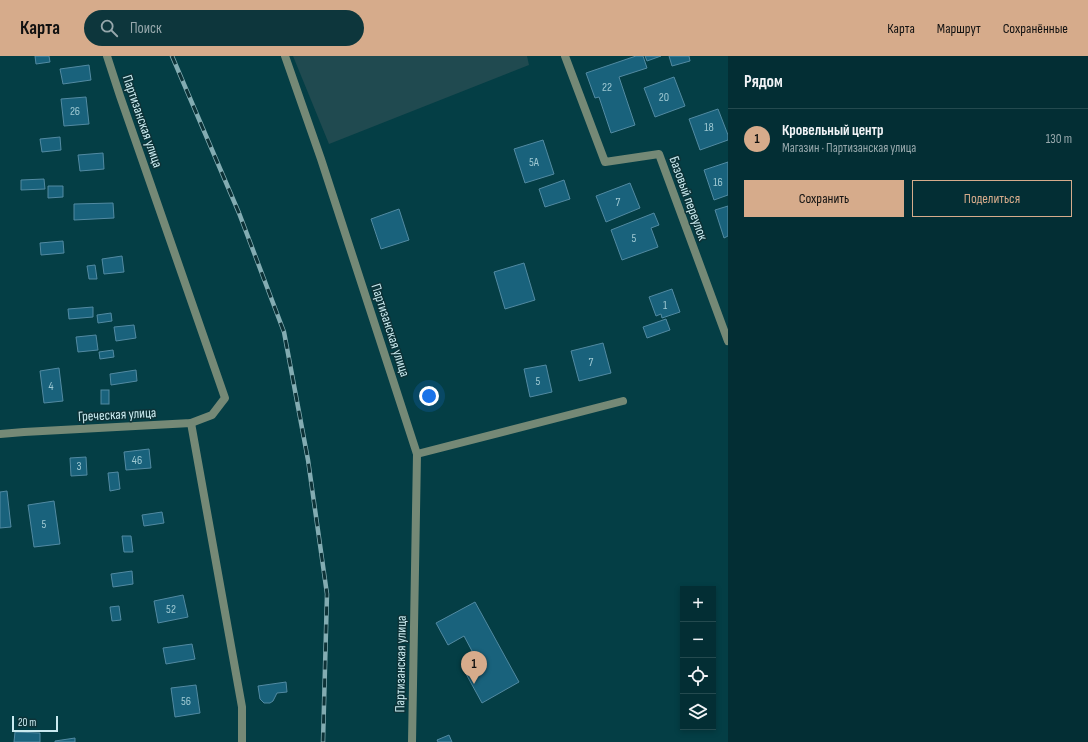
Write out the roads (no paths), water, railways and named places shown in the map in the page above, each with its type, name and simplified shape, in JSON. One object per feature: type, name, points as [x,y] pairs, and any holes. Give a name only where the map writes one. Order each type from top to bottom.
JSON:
[{"type":"street","name":"Партизанская улица","points":[[108,56],[120,96],[225,398]]},
{"type":"street","name":"Партизанская улица","points":[[285,56],[321,159],[418,454],[412,742]]},
{"type":"street","name":"Базовый переулок","points":[[565,56],[605,162],[659,154],[728,341]]},
{"type":"street","name":"Греческая улица","points":[[0,434],[191,423],[212,415],[225,398]]},
{"type":"street","points":[[418,454],[623,401]]},
{"type":"street","points":[[191,423],[242,707],[242,742]]},
{"type":"railway","points":[[172,56],[239,213],[284,332],[308,460],[327,594],[323,742]]},
{"type":"place","name":"Кровельный центр","points":[[474,684]]}]
